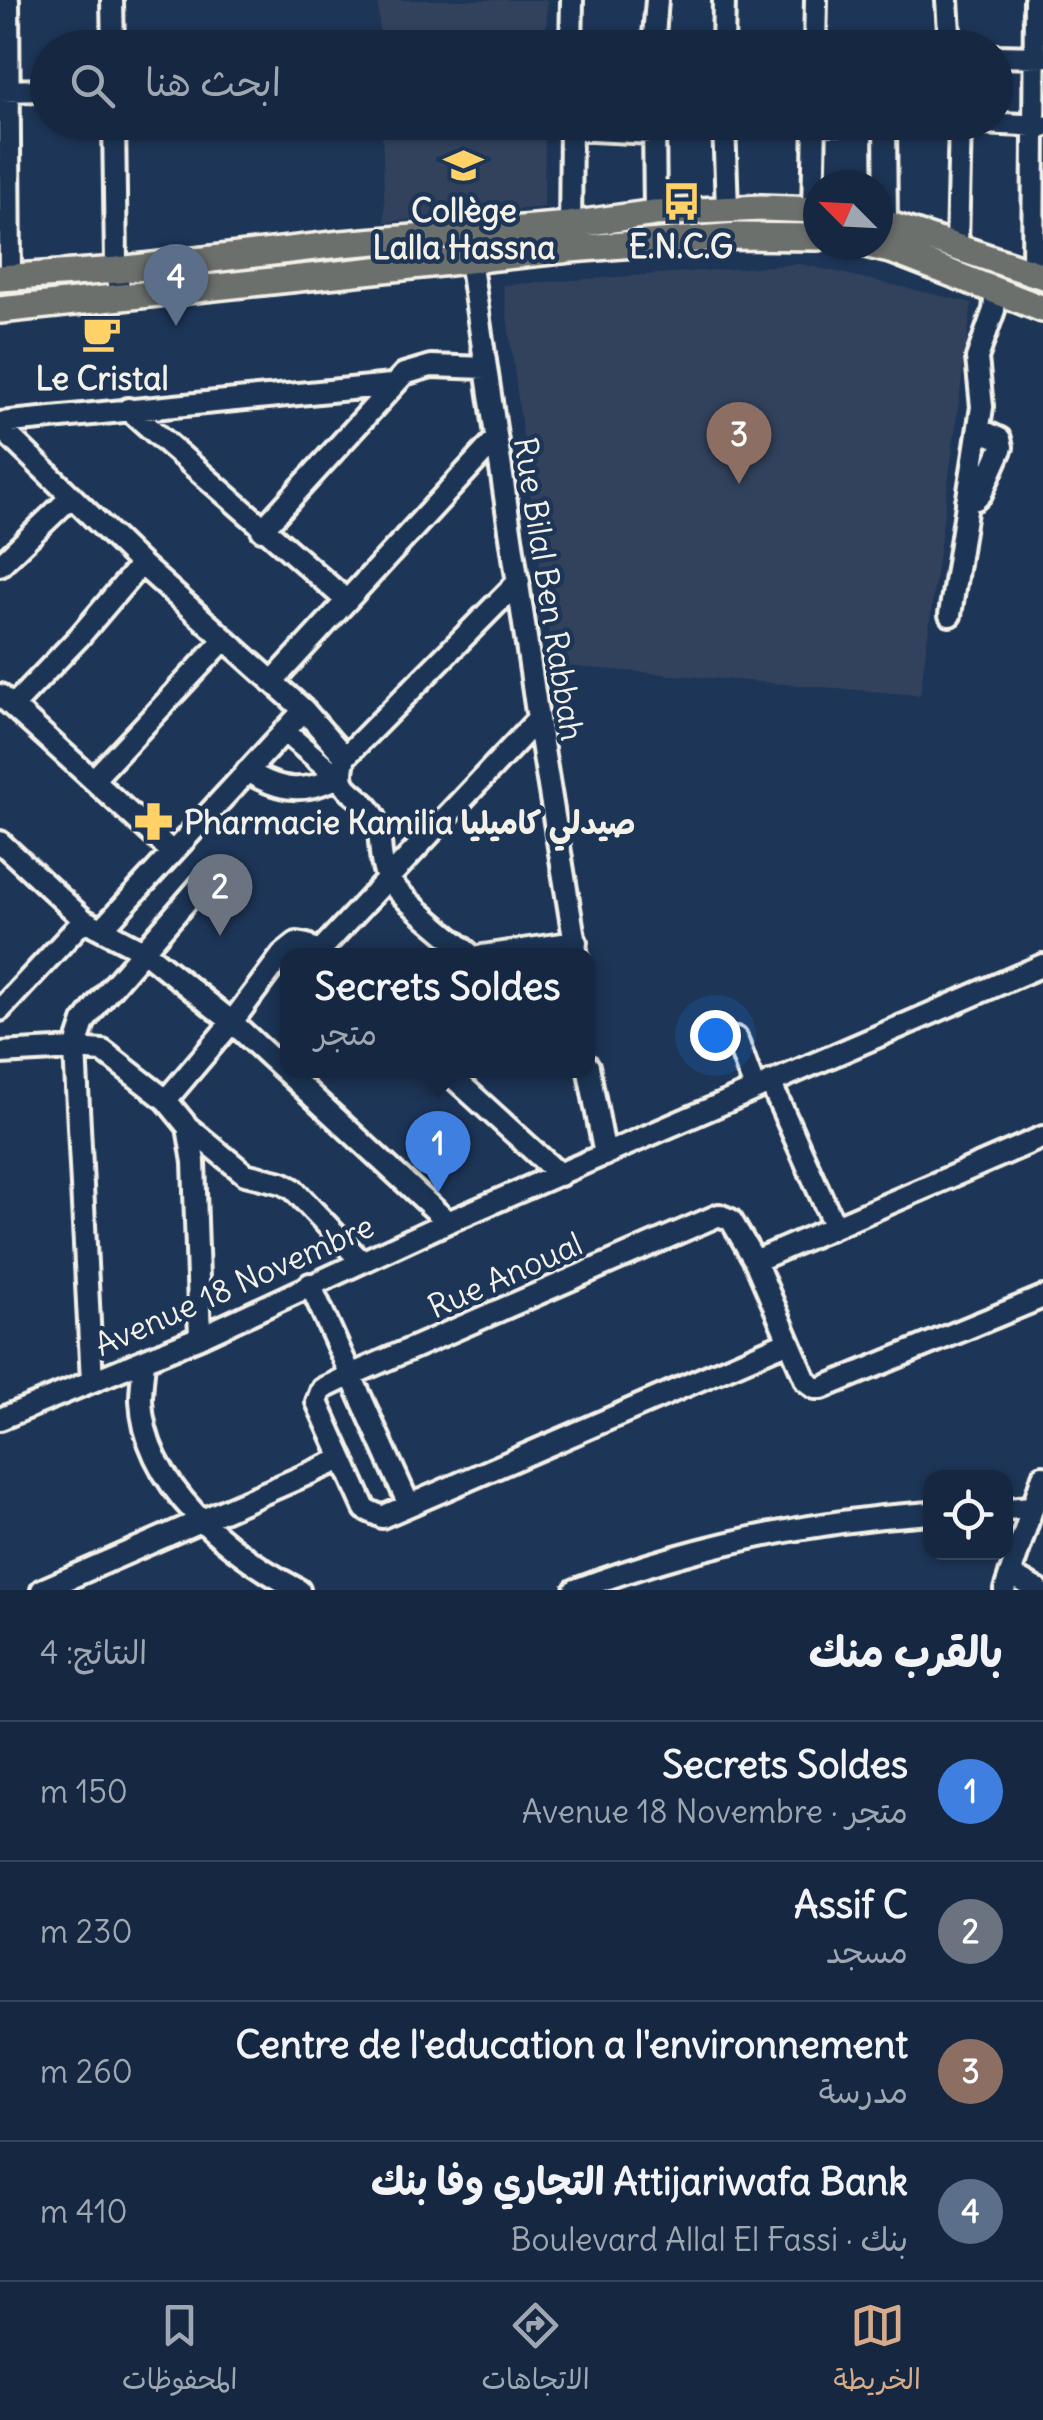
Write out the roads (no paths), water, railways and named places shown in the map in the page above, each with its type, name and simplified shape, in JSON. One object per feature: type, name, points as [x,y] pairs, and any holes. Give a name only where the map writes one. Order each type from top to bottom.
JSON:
[{"type":"main road","points":[[0,310],[469,259],[655,214],[803,210]]},
{"type":"main road","points":[[893,225],[1038,274]]},
{"type":"main road","points":[[5,277],[118,270],[468,232],[570,237],[803,238]]},
{"type":"main road","points":[[893,251],[1043,309]]},
{"type":"street","points":[[5,277],[4,91],[8,0]]},
{"type":"street","points":[[112,0],[113,30]]},
{"type":"street","points":[[571,30],[572,0]]},
{"type":"street","points":[[654,30],[657,0]]},
{"type":"street","points":[[723,30],[724,0]]},
{"type":"street","points":[[815,30],[816,0]]},
{"type":"street","points":[[947,0],[949,30]]},
{"type":"street","points":[[1035,0],[1038,274]]},
{"type":"street","points":[[1013,56],[1038,57]]},
{"type":"street","points":[[4,91],[30,90]]},
{"type":"street","points":[[1013,125],[1038,126]]},
{"type":"street","points":[[114,140],[120,299]]},
{"type":"street","points":[[570,237],[571,140]]},
{"type":"street","points":[[653,140],[655,214]]},
{"type":"street","points":[[725,140],[727,210]]},
{"type":"street","points":[[816,140],[816,170]]},
{"type":"street","points":[[884,170],[885,140]]},
{"type":"street","points":[[956,245],[959,140]]},
{"type":"street","name":"Rue Bilal Ben Rabbah","points":[[468,232],[495,440],[577,948]]},
{"type":"street","points":[[950,615],[967,501],[981,494],[1002,448],[1000,438],[979,429],[982,400],[977,367],[978,349],[994,310],[1006,294]]},
{"type":"street","points":[[262,530],[392,385],[417,368],[486,368]]},
{"type":"street","points":[[0,425],[392,385]]},
{"type":"street","points":[[128,409],[346,600]]},
{"type":"street","points":[[0,425],[141,564],[304,710],[341,770],[344,786],[375,818],[381,863],[388,881],[463,948]]},
{"type":"street","points":[[272,682],[495,440]]},
{"type":"street","points":[[0,565],[71,497]]},
{"type":"street","points":[[141,564],[78,637],[6,701],[172,852]]},
{"type":"street","points":[[248,771],[266,783],[304,789],[321,786],[341,770],[520,581]]},
{"type":"street","points":[[94,779],[225,639]]},
{"type":"street","points":[[0,1010],[172,852],[304,710]]},
{"type":"street","points":[[325,948],[538,719]]},
{"type":"street","points":[[284,732],[341,770]]},
{"type":"street","points":[[2,849],[93,924],[145,952],[280,1066]]},
{"type":"street","points":[[92,1381],[75,1049],[92,1012],[204,881]]},
{"type":"street","points":[[166,1100],[280,960]]},
{"type":"street","name":"Avenue 18 Novembre","points":[[0,1419],[134,1366],[448,1222],[1043,965]]},
{"type":"street","points":[[736,1038],[834,1225]]},
{"type":"street","points":[[0,1054],[102,1050],[166,1100],[188,1126],[245,1174],[282,1182],[293,1189],[361,1261]]},
{"type":"street","points":[[292,1078],[448,1222]]},
{"type":"street","points":[[454,1078],[560,1175]]},
{"type":"street","points":[[590,1078],[605,1155]]},
{"type":"street","points":[[188,1126],[194,1162],[200,1337]]},
{"type":"street","points":[[1043,1137],[755,1262],[806,1381],[815,1388],[1043,1298]]},
{"type":"street","name":"Rue Anoual","points":[[342,1459],[317,1402],[322,1389],[353,1374],[711,1216],[731,1220],[755,1262]]},
{"type":"street","points":[[310,1284],[409,1505]]},
{"type":"street","points":[[42,1590],[342,1459],[365,1509],[382,1516],[789,1341]]},
{"type":"street","points":[[134,1366],[146,1429],[179,1495],[201,1521],[238,1552],[299,1590]]},
{"type":"street","points":[[1038,1590],[1007,1582],[1043,1476]]},
{"type":"street","points":[[1013,1509],[1032,1508]]},
{"type":"street","points":[[575,1590],[722,1542],[827,1524],[923,1514]]},
{"type":"place","name":"Collège Lalla Hassna","points":[[464,165]]},
{"type":"place","name":"E.N.C.G","points":[[681,201]]},
{"type":"place","name":"Attijariwafa Bank التجاري وفا بنك","points":[[176,326]]},
{"type":"place","name":"Le Cristal","points":[[102,333]]},
{"type":"place","name":"Centre de l'education a l'environnement","points":[[739,484]]},
{"type":"place","name":"Pharmacie Kamilia صيدلي كاميليا","points":[[154,822]]},
{"type":"place","name":"Assif C","points":[[220,936]]},
{"type":"place","name":"Secrets Soldes","points":[[438,1193]]}]
